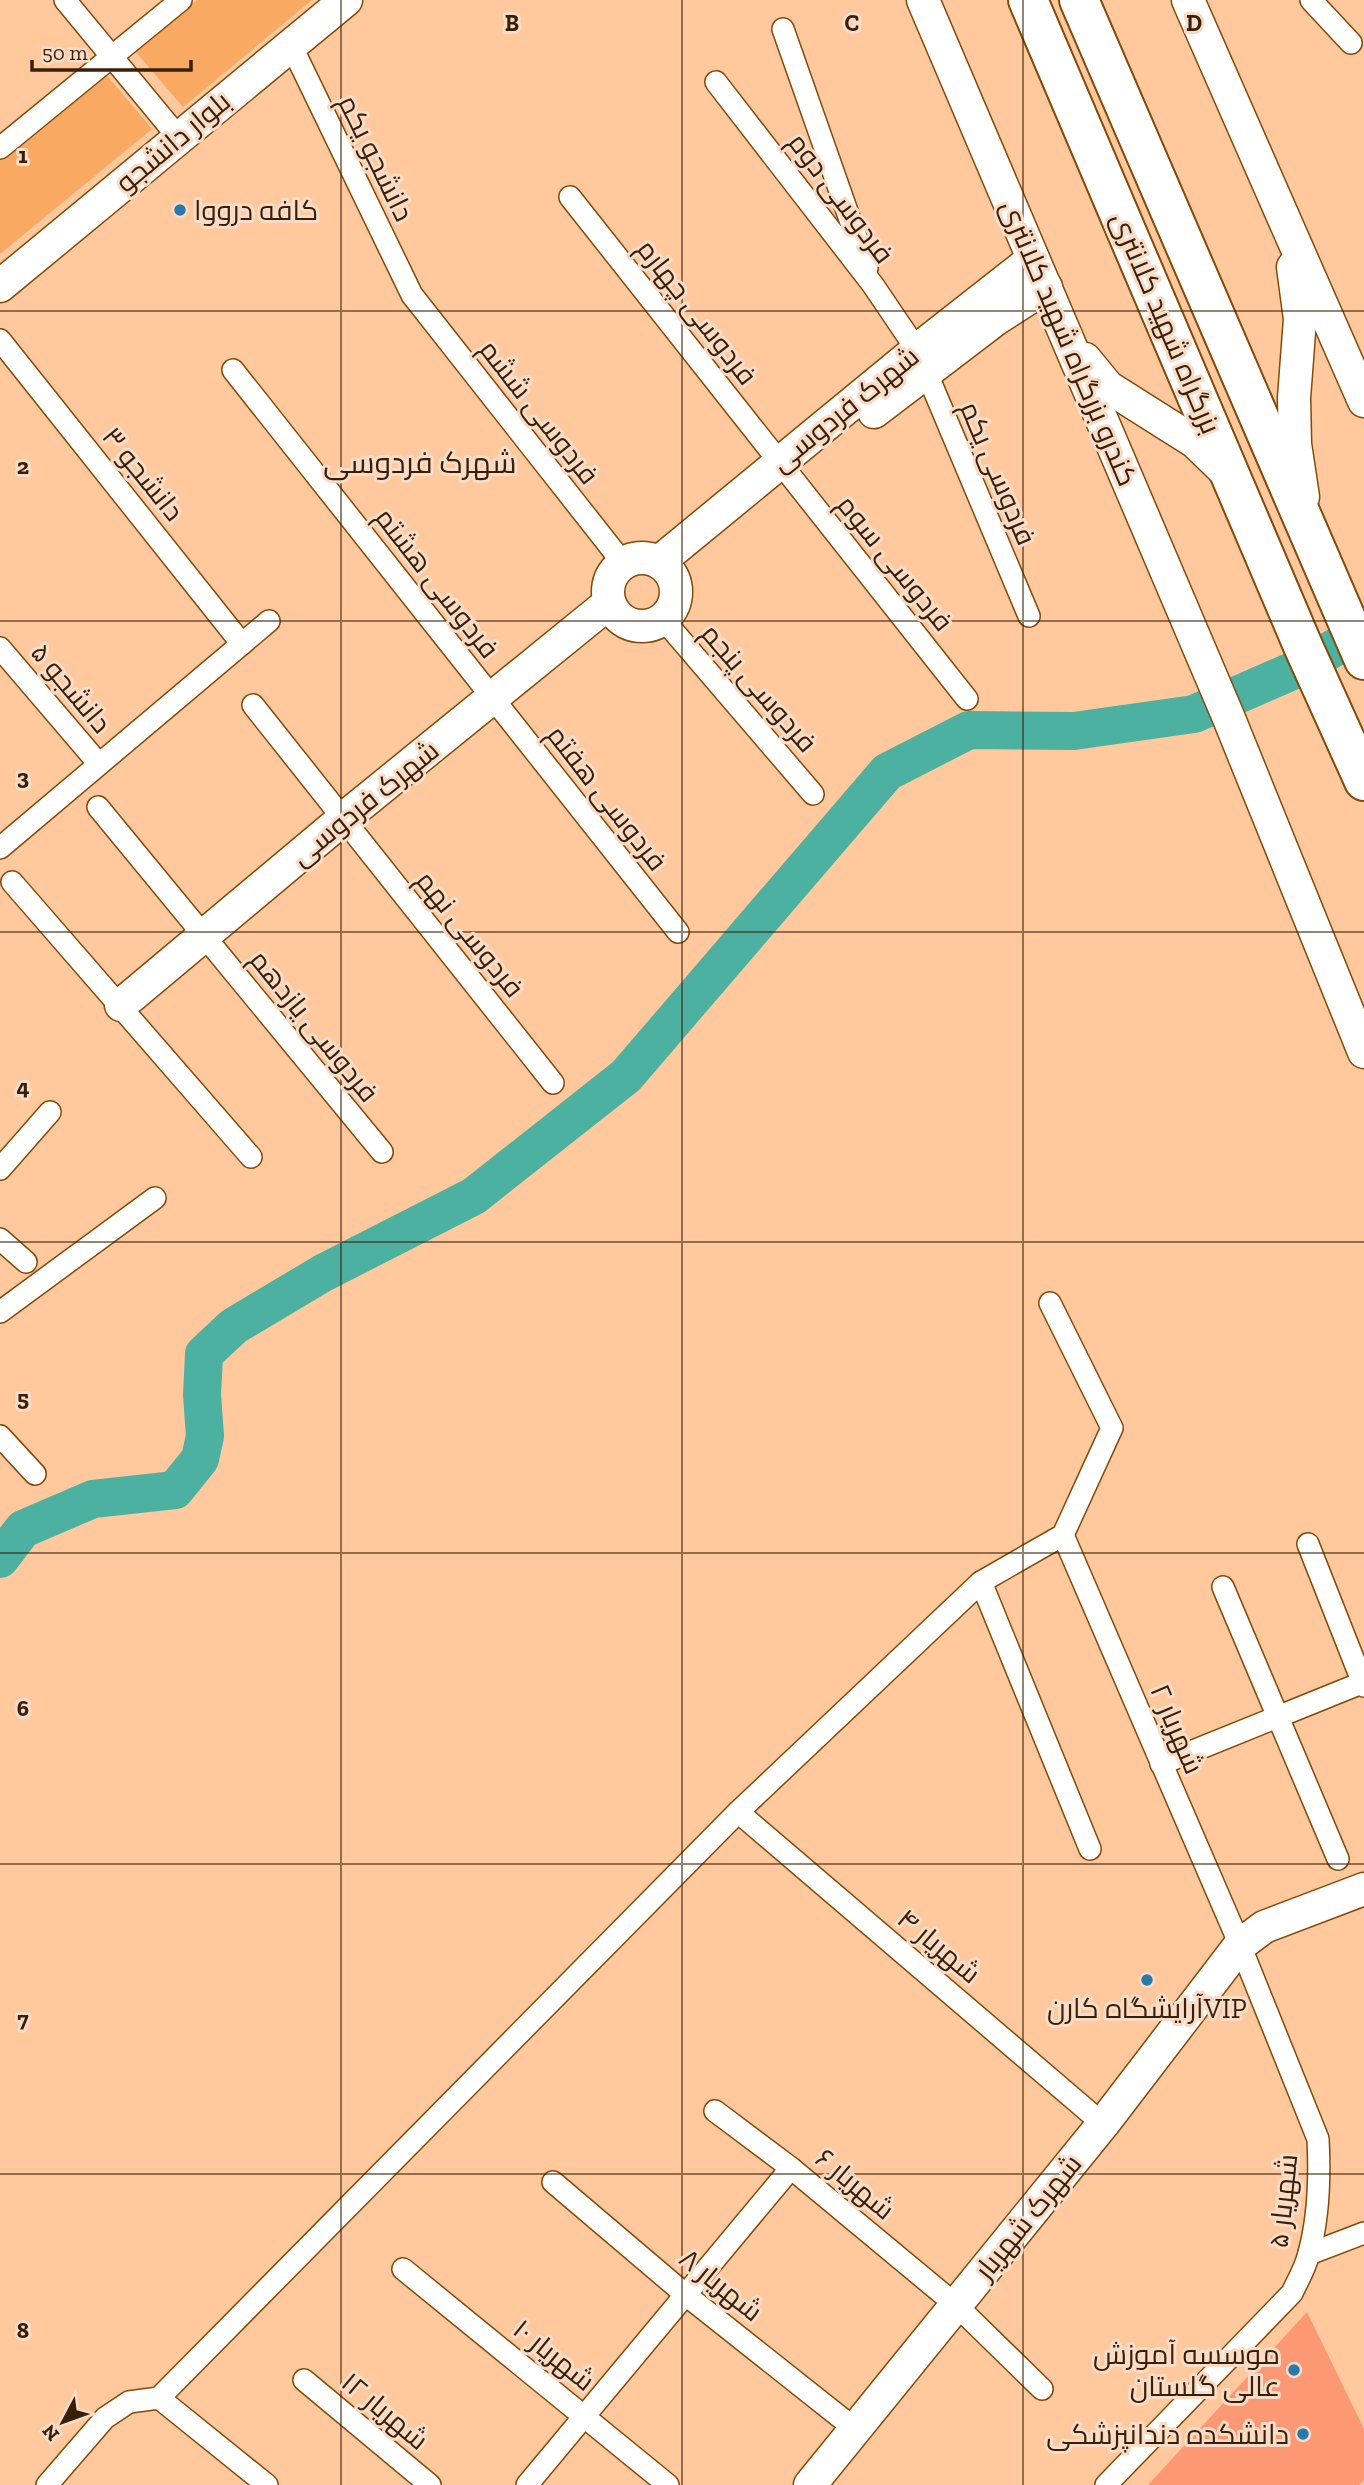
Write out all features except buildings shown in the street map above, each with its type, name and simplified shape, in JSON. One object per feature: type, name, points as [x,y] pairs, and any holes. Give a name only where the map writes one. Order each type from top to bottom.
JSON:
[{"type":"highway","name":"بزرگراه شهید کلانتری","points":[[1028,0],[1303,646],[1364,781]]},
{"type":"highway","name":"بزرگراه شهید کلانتری","points":[[1079,0],[1364,660]]},
{"type":"street","points":[[65,0],[179,138]]},
{"type":"street","points":[[0,148],[181,0]]},
{"type":"street","name":"بلوار دانشجو","points":[[0,286],[346,0]]},
{"type":"street","name":"کندرو بزرگراه شهید کلانتری","points":[[923,0],[1227,716],[1364,1052]]},
{"type":"street","points":[[1188,0],[1364,401]]},
{"type":"street","points":[[1311,0],[1351,43]]},
{"type":"street","points":[[783,29],[873,285]]},
{"type":"street","name":"دانشجو یکم","points":[[290,45],[412,295]]},
{"type":"street","name":"فردوسی دوم","points":[[716,82],[873,285],[922,362]]},
{"type":"street","name":"فردوسی چهارم","points":[[570,197],[784,469]]},
{"type":"street","points":[[1289,231],[1300,319],[1294,398],[1295,444],[1307,530]]},
{"type":"street","name":"شهرک فردوسی","points":[[665,568],[784,469],[1040,273]]},
{"type":"street","name":"فردوسی ششم","points":[[412,295],[623,563]]},
{"type":"street","points":[[1064,334],[1108,387],[1195,442],[1232,479]]},
{"type":"street","name":"دانشجو ۳","points":[[0,340],[242,644]]},
{"type":"street","name":"فردوسی یکم","points":[[922,362],[1029,616]]},
{"type":"street","name":"فردوسی هشتم","points":[[233,370],[496,703]]},
{"type":"street","name":"فردوسی سوم","points":[[784,469],[967,699]]},
{"type":"street","points":[[641,558],[665,568],[676,589],[670,611],[663,619],[653,624],[632,625],[612,607],[608,584],[616,569],[623,563],[641,558]]},
{"type":"street","name":"شهرک فردوسی","points":[[125,1010],[346,824],[612,607]]},
{"type":"street","name":"فردوسی پنجم","points":[[663,619],[813,794]]},
{"type":"street","points":[[0,848],[269,621]]},
{"type":"street","name":"دانشجو ۵","points":[[0,648],[99,764]]},
{"type":"street","name":"فردوسی هفتم","points":[[496,703],[678,932]]},
{"type":"street","name":"فردوسی نهم","points":[[253,705],[553,1083]]},
{"type":"street","name":"فردوسی یازدهم","points":[[98,807],[382,1152]]},
{"type":"street","points":[[12,882],[251,1157]]},
{"type":"street","points":[[0,1169],[50,1112]]},
{"type":"street","points":[[0,1312],[155,1198]]},
{"type":"street","points":[[0,1239],[26,1262]]},
{"type":"street","points":[[47,2485],[105,2418],[129,2402],[159,2398],[738,1812],[981,1582],[1063,1535],[1111,1428],[1050,1303]]},
{"type":"street","points":[[0,1436],[35,1474]]},
{"type":"street","name":"۲ شهریار","points":[[1063,1535],[1240,1945]]},
{"type":"street","points":[[1161,1764],[1364,1684],[1308,1544]]},
{"type":"street","points":[[981,1582],[1090,1849]]},
{"type":"street","points":[[1223,1587],[1338,1858]]},
{"type":"street","name":"شهریار ۴","points":[[738,1812],[1103,2124]]},
{"type":"street","name":"شهرک شهریار","points":[[810,2485],[1103,2124],[1240,1945],[1264,1927],[1364,1889]]},
{"type":"street","name":"۵ شهریار","points":[[1106,2485],[1292,2293],[1309,2254],[1319,2191],[1318,2139],[1240,1945]]},
{"type":"street","name":"شهریار ۶","points":[[715,2111],[791,2168],[956,2305],[1042,2389]]},
{"type":"street","points":[[527,2485],[791,2168]]},
{"type":"street","name":"شهریار ۸","points":[[553,2182],[686,2295],[855,2430]]},
{"type":"street","points":[[1309,2254],[1364,2233]]},
{"type":"street","name":"شهریار ۱۰","points":[[403,2269],[668,2485]]},
{"type":"street","name":"شهریار ۱۲","points":[[304,2380],[430,2485]]},
{"type":"street","points":[[159,2398],[267,2485]]},
{"type":"shaded area","points":[[197,0],[312,0],[183,107],[135,51]]},
{"type":"shaded area","points":[[104,72],[152,129],[0,254],[0,158]]},
{"type":"waterway","points":[[0,1559],[23,1529],[93,1499],[175,1490],[200,1459],[205,1436],[202,1395],[204,1354],[234,1326],[323,1273],[474,1196],[626,1076],[887,772],[969,730],[1074,731],[1194,714],[1299,668],[1364,631]]},
{"type":"place","name":"کافه درووا","points":[[180,210]]},
{"type":"place","name":"آرایشگاه کارنVIP","points":[[1147,1980]]},
{"type":"place","name":"موسسه آموزش عالی گلستان","points":[[1294,2370]]},
{"type":"place","name":"دانشکده دندانپزشکی","points":[[1303,2434]]},
{"type":"district","name":"شهرک فردوسی","points":[[420,463]]}]
